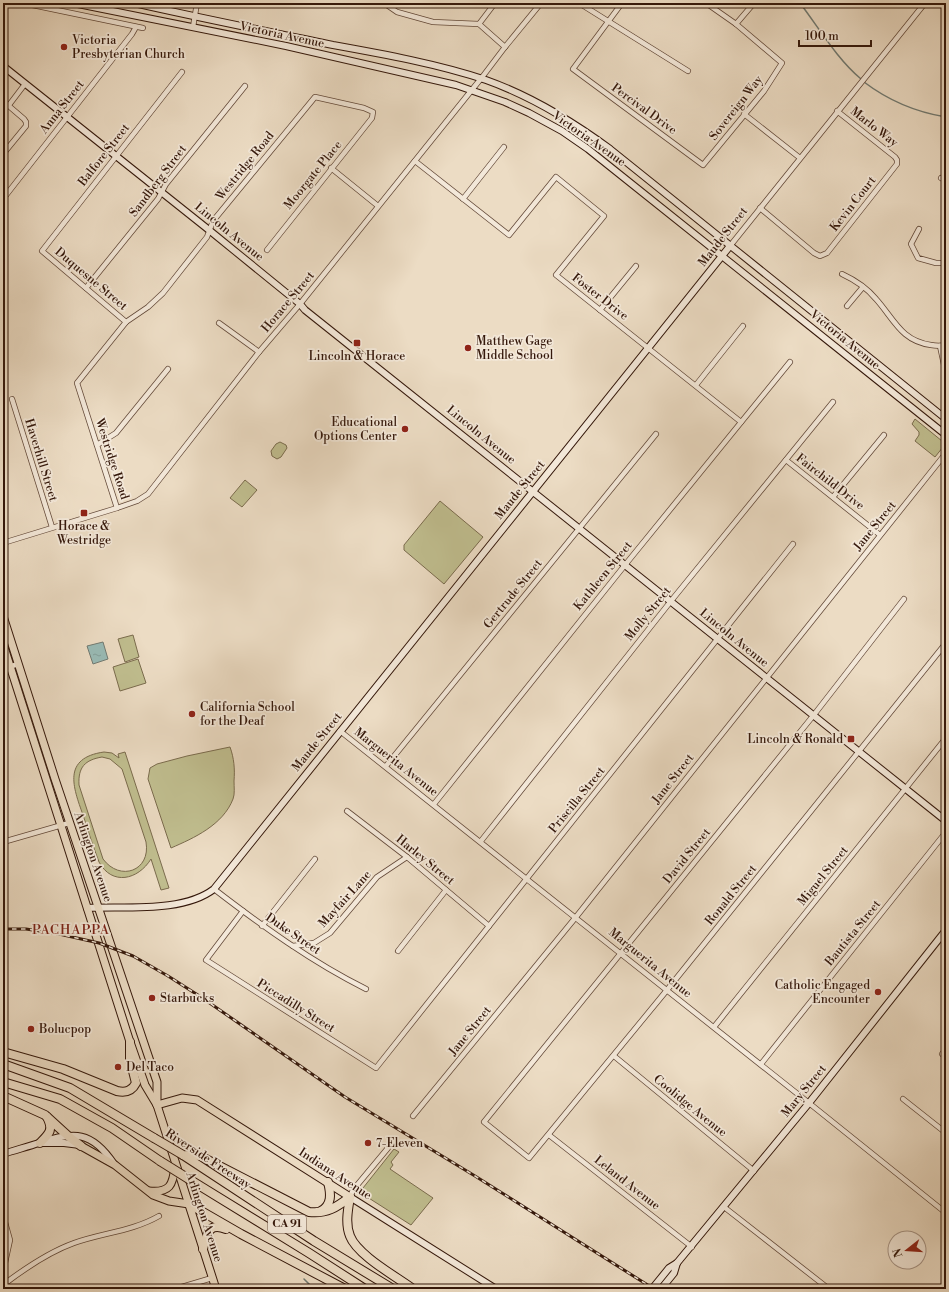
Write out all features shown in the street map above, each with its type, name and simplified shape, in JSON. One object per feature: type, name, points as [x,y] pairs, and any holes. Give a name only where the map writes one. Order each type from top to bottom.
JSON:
[{"type":"highway","points":[[3,1052],[64,1069],[122,1093],[131,1089],[136,1083],[130,1059],[130,1042]]},
{"type":"highway","name":"Riverside Freeway","points":[[3,1064],[70,1088],[183,1155],[314,1241],[393,1289]]},
{"type":"highway","name":"CA 91","points":[[3,1082],[60,1099],[112,1128],[160,1161],[365,1289]]},
{"type":"highway","points":[[3,1096],[45,1115],[81,1146]]},
{"type":"highway","points":[[40,1143],[50,1130],[50,1124],[45,1115]]},
{"type":"highway","points":[[183,1155],[200,1156],[309,1212],[318,1213],[328,1211],[336,1207],[350,1196]]},
{"type":"highway","points":[[318,1213],[327,1207],[330,1201],[328,1182]]},
{"type":"highway","points":[[350,1196],[348,1228],[349,1236],[353,1242],[363,1254],[413,1289]]},
{"type":"highway","points":[[189,1204],[241,1234],[345,1289]]},
{"type":"highway","points":[[203,1250],[208,1232],[211,1228],[219,1226],[241,1234]]},
{"type":"main road","name":"Arlington Avenue","points":[[3,616],[69,823],[157,1082],[157,1105]]},
{"type":"main road","name":"Arlington Avenue","points":[[3,644],[6,668],[60,825],[130,1042],[145,1085],[157,1105],[216,1289]]},
{"type":"main road","name":"Indiana Avenue","points":[[157,1105],[182,1098],[197,1100],[350,1196]]},
{"type":"main road","points":[[81,1146],[115,1165],[148,1191],[162,1199],[189,1204]]},
{"type":"main road","points":[[148,1191],[164,1191],[170,1187],[174,1179],[176,1164]]},
{"type":"street","points":[[23,3],[143,28]]},
{"type":"street","name":"Victoria Avenue","points":[[73,3],[397,71],[471,90],[505,102],[529,113],[562,131],[594,153],[946,435]]},
{"type":"street","name":"Victoria Avenue","points":[[134,3],[394,56],[481,79],[554,111],[582,128],[610,149],[946,419]]},
{"type":"street","points":[[193,27],[197,3]]},
{"type":"street","points":[[384,3],[397,12],[433,22],[479,24],[505,47]]},
{"type":"street","points":[[479,24],[495,3]]},
{"type":"street","name":"Horace Street","points":[[3,543],[117,508],[137,501],[148,494],[259,352],[300,304],[541,3]]},
{"type":"street","points":[[579,3],[609,20],[688,71]]},
{"type":"street","points":[[609,20],[622,3]]},
{"type":"street","points":[[706,3],[736,24],[754,3]]},
{"type":"street","name":"Maude Street","points":[[87,908],[170,905],[197,899],[214,889],[924,3]]},
{"type":"street","name":"Percival Drive","points":[[609,20],[573,69],[704,165]]},
{"type":"street","name":"Sovereign Way","points":[[704,165],[764,91],[782,63],[736,24]]},
{"type":"street","name":"Anna Street","points":[[3,199],[136,27]]},
{"type":"street","name":"Lincoln Avenue","points":[[3,66],[210,230],[300,304],[305,310],[946,821]]},
{"type":"street","name":"Balfore Street","points":[[42,251],[182,72]]},
{"type":"street","points":[[9,105],[25,84]]},
{"type":"street","name":"Sandberg Street","points":[[86,288],[162,193],[166,184],[245,86]]},
{"type":"street","name":"Westridge Road","points":[[117,508],[77,383],[126,322],[148,307],[163,294],[207,237],[213,221],[315,98],[364,108],[373,112]]},
{"type":"street","points":[[3,101],[24,118],[26,122],[26,126],[3,154]]},
{"type":"street","name":"Marlo Way","points":[[837,111],[897,160]]},
{"type":"street","name":"Moorgate Place","points":[[267,250],[372,118],[373,112]]},
{"type":"street","points":[[744,114],[800,158]]},
{"type":"street","points":[[463,199],[504,147]]},
{"type":"street","name":"Kevin Court","points":[[760,208],[814,253],[820,256],[827,253],[897,164],[897,160]]},
{"type":"street","name":"Foster Drive","points":[[415,161],[509,234],[556,177],[604,216],[556,275],[741,422]]},
{"type":"street","points":[[331,168],[378,206]]},
{"type":"street","points":[[919,229],[911,244],[918,258],[936,263],[946,263]]},
{"type":"street","name":"Duquesne Street","points":[[42,251],[126,322]]},
{"type":"street","points":[[600,310],[636,266]]},
{"type":"street","points":[[842,274],[863,287],[876,299],[904,334],[923,344],[940,346],[946,345]]},
{"type":"street","points":[[847,306],[863,287]]},
{"type":"street","points":[[219,323],[259,352]]},
{"type":"street","points":[[696,385],[743,326]]},
{"type":"street","points":[[940,346],[946,374]]},
{"type":"street","name":"Kathleen Street","points":[[434,804],[790,362]]},
{"type":"street","points":[[97,445],[116,433],[168,369]]},
{"type":"street","name":"Haverhill Street","points":[[12,399],[52,527]]},
{"type":"street","name":"Molly Street","points":[[481,841],[671,601],[833,402]]},
{"type":"street","name":"Gertrude Street","points":[[386,766],[656,434]]},
{"type":"street","points":[[833,497],[884,435]]},
{"type":"street","name":"Jane Street","points":[[413,1116],[576,917],[946,453]]},
{"type":"street","name":"Fairchild Drive","points":[[786,460],[880,535]]},
{"type":"street","name":"Priscilla Street","points":[[376,1068],[794,544]]},
{"type":"street","name":"David Street","points":[[529,1158],[484,1122],[813,716],[904,599]]},
{"type":"street","name":"Ronald Street","points":[[529,1158],[614,1056],[946,643]]},
{"type":"street","points":[[6,668],[18,664]]},
{"type":"street","name":"Marguerita Avenue","points":[[340,731],[481,841],[946,1213]]},
{"type":"street","name":"Miguel Street","points":[[714,1027],[946,738]]},
{"type":"street","name":"Harley Street","points":[[347,811],[407,857],[489,926]]},
{"type":"street","points":[[3,842],[69,823]]},
{"type":"street","name":"Bautista Street","points":[[761,1064],[946,832]]},
{"type":"street","name":"Mayfair Lane","points":[[293,946],[314,943],[330,933],[377,877],[407,857]]},
{"type":"street","points":[[262,926],[315,859]]},
{"type":"street","name":"Duke Street","points":[[214,889],[262,926],[338,975],[366,989]]},
{"type":"street","points":[[398,951],[446,890]]},
{"type":"street","name":"Piccadilly Street","points":[[243,911],[206,960],[376,1068]]},
{"type":"street","name":"Mary Street","points":[[652,1289],[669,1268],[677,1264],[692,1247],[946,930]]},
{"type":"street","points":[[946,1048],[942,1054],[946,1058]]},
{"type":"street","name":"Coolidge Avenue","points":[[614,1056],[754,1171]]},
{"type":"street","points":[[903,1099],[946,1133]]},
{"type":"street","name":"Leland Avenue","points":[[549,1135],[692,1247]]},
{"type":"street","points":[[3,1154],[49,1139],[68,1136],[83,1136],[99,1145],[115,1165]]},
{"type":"street","points":[[40,1143],[60,1143],[81,1146]]},
{"type":"street","points":[[350,1196],[353,1190],[388,1148]]},
{"type":"street","name":"Indiana Avenue","points":[[350,1196],[496,1289]]},
{"type":"street","points":[[724,1207],[828,1289]]},
{"type":"street","points":[[3,1215],[10,1240],[3,1272]]},
{"type":"street","points":[[3,1285],[29,1266],[74,1243],[148,1223],[159,1216]]},
{"type":"street","name":"Mary Street","points":[[661,1289],[674,1273],[677,1264]]},
{"type":"street","points":[[175,1289],[212,1278]]},
{"type":"shaded area","points":[[915,419],[942,441],[943,447],[935,457],[915,441],[919,435],[919,432],[912,424]]},
{"type":"shaded area","points":[[280,442],[286,445],[287,448],[281,457],[277,459],[272,456],[271,451],[276,444]]},
{"type":"shaded area","points":[[245,480],[257,490],[242,507],[230,498]]},
{"type":"shaded area","points":[[440,501],[483,537],[444,584],[404,550],[404,545]]},
{"type":"shaded area","points":[[133,635],[139,657],[125,662],[118,639]]},
{"type":"shaded area","points":[[138,659],[146,683],[120,691],[113,667]]},
{"type":"shaded area","points":[[230,747],[234,764],[234,793],[233,799],[228,808],[207,830],[171,848],[148,779],[150,768],[157,764],[187,756]]},
{"type":"shaded area","points":[[104,752],[112,753],[119,758],[118,754],[125,752],[169,888],[161,890],[151,859],[139,872],[132,876],[125,877],[111,875],[104,870],[99,862],[79,804],[74,784],[76,767],[82,760],[91,755]],"holes":[[[102,757],[110,759],[122,769],[146,842],[144,860],[133,870],[118,870],[110,866],[103,859],[79,785],[81,769],[87,762]]]},
{"type":"shaded area","points":[[394,1149],[399,1152],[391,1162],[393,1165],[390,1169],[433,1198],[411,1225],[364,1195],[363,1188]]},
{"type":"water","points":[[103,642],[108,659],[93,664],[87,646]]},
{"type":"waterway","points":[[800,3],[836,53],[861,79]]},
{"type":"waterway","points":[[864,82],[883,95],[903,105],[946,117]]},
{"type":"waterway","points":[[304,1279],[314,1289]]},
{"type":"railway","points":[[3,929],[26,929],[59,934],[99,943],[133,956],[201,997],[345,1097],[475,1176],[654,1289]]},
{"type":"place","name":"Victoria Presbyterian Church","points":[[64,47]]},
{"type":"place","name":"Lincoln & Horace","points":[[357,343]]},
{"type":"place","name":"Matthew Gage Middle School","points":[[468,348]]},
{"type":"place","name":"Educational Options Center","points":[[405,429]]},
{"type":"place","name":"Horace & Westridge","points":[[84,513]]},
{"type":"place","name":"California School for the Deaf","points":[[192,714]]},
{"type":"place","name":"Lincoln & Ronald","points":[[851,739]]},
{"type":"place","name":"Catholic Engaged Encounter","points":[[878,992]]},
{"type":"place","name":"Starbucks","points":[[152,998]]},
{"type":"place","name":"Bolucpop","points":[[31,1029]]},
{"type":"place","name":"Del Taco","points":[[118,1067]]},
{"type":"place","name":"7-Eleven","points":[[368,1143]]},
{"type":"district","name":"PACHAPPA","points":[[71,930]]}]
